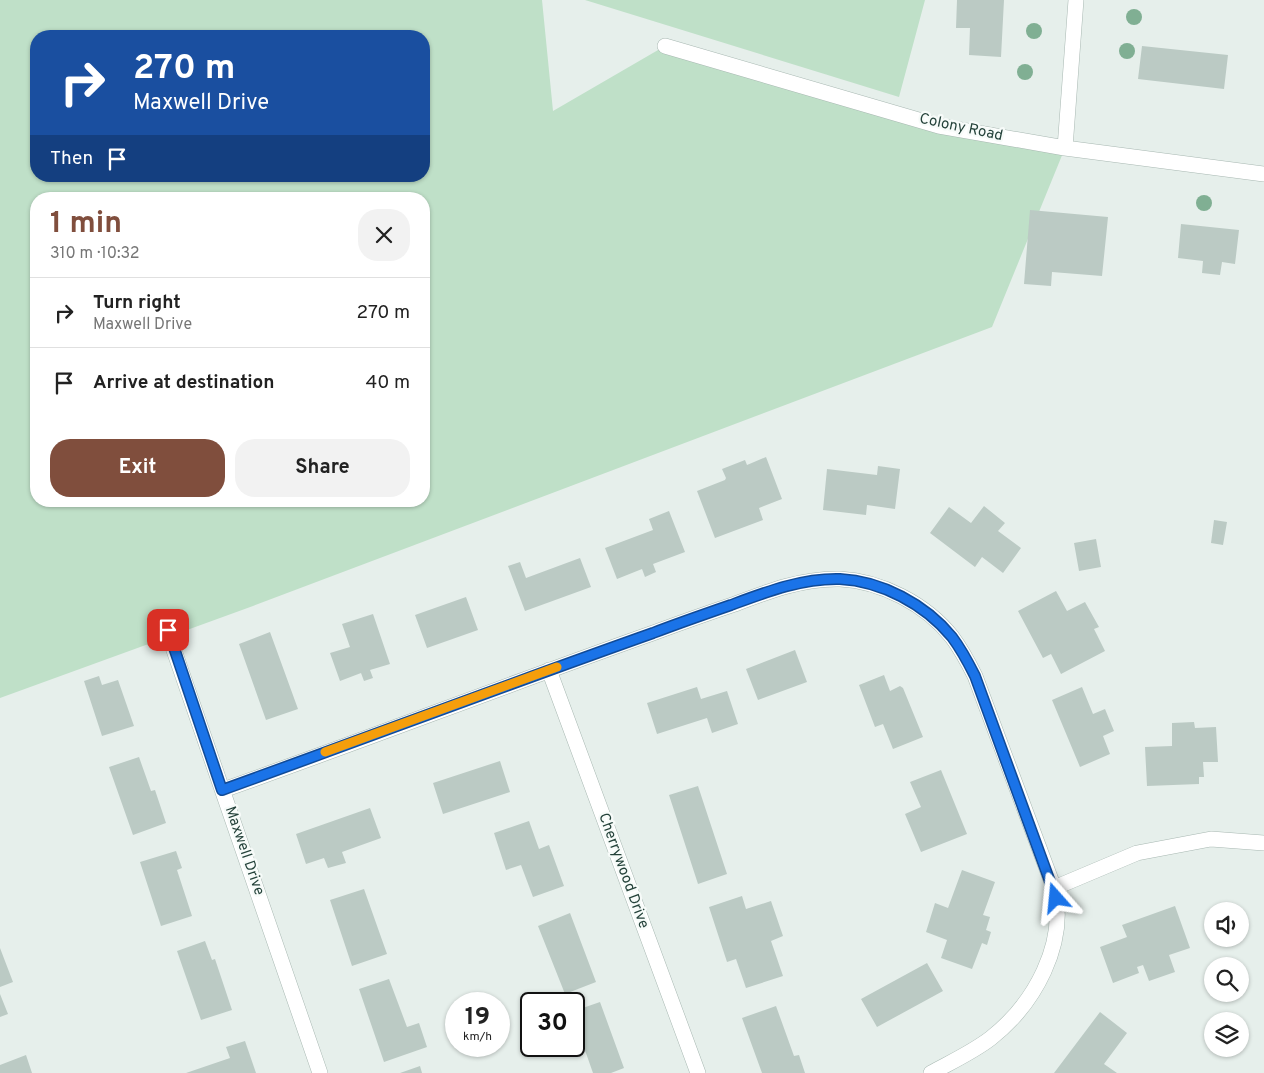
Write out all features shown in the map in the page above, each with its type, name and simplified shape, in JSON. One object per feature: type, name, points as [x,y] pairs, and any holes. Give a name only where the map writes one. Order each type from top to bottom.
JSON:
[{"type":"street","points":[[1065,148],[1076,0]]},
{"type":"street","name":"Colony Road","points":[[665,46],[939,126],[1065,148],[1264,174]]},
{"type":"street","points":[[222,790],[778,588],[798,583],[840,579],[862,582],[887,590],[911,602],[931,617],[950,635],[963,652],[975,676],[1054,888],[1056,898],[1057,918],[1048,960],[1028,1000],[1011,1021],[989,1040],[931,1073]]},
{"type":"street","name":"Maxwell Drive","points":[[168,630],[320,1073]]},
{"type":"street","name":"Cherrywood Drive","points":[[549,670],[698,1073]]},
{"type":"street","points":[[1054,888],[1137,853],[1211,839],[1264,843]]},
{"type":"green space","points":[[0,0],[542,0],[553,111],[665,46],[939,126],[1065,148],[992,327],[253,606],[0,698]]},
{"type":"green space","points":[[585,0],[925,0],[899,97]]},
{"type":"building","points":[[957,0],[1004,0],[1001,57],[969,55],[970,28],[956,28]]},
{"type":"building","points":[[1142,46],[1228,55],[1224,89],[1138,79]]},
{"type":"building","points":[[1030,210],[1108,217],[1102,276],[1052,272],[1051,286],[1024,284]]},
{"type":"building","points":[[1181,224],[1239,230],[1235,264],[1222,262],[1220,275],[1202,273],[1203,261],[1178,258]]},
{"type":"building","points":[[766,457],[782,499],[759,508],[763,520],[715,538],[697,491],[725,480],[722,469],[745,460],[747,465]]},
{"type":"building","points":[[878,466],[900,469],[895,509],[867,505],[866,515],[823,510],[827,469],[877,475]]},
{"type":"building","points":[[984,506],[1005,523],[998,531],[1021,548],[1003,573],[982,557],[975,567],[930,533],[949,507],[971,523]]},
{"type":"building","points":[[669,511],[685,552],[653,564],[656,572],[645,577],[642,569],[617,579],[605,548],[653,530],[649,519]]},
{"type":"building","points":[[1214,520],[1227,522],[1223,545],[1211,543]]},
{"type":"building","points":[[1096,539],[1101,567],[1079,571],[1074,543]]},
{"type":"building","points":[[580,558],[591,587],[525,611],[508,566],[520,562],[526,578]]},
{"type":"building","points":[[1056,591],[1067,611],[1085,602],[1099,627],[1094,629],[1105,651],[1061,674],[1051,654],[1043,658],[1018,611]]},
{"type":"building","points":[[466,597],[478,630],[427,648],[415,615]]},
{"type":"building","points":[[373,614],[390,664],[370,670],[373,678],[364,681],[361,673],[340,681],[330,653],[350,647],[342,624]]},
{"type":"building","points":[[270,632],[298,709],[266,720],[239,644]]},
{"type":"building","points":[[795,650],[807,682],[758,700],[746,669]]},
{"type":"building","points":[[884,675],[890,691],[900,686],[903,688],[923,737],[893,749],[883,724],[875,727],[859,685]]},
{"type":"building","points":[[99,676],[102,685],[118,680],[134,726],[102,736],[84,681]]},
{"type":"building","points":[[697,687],[701,699],[727,691],[738,724],[712,733],[707,718],[657,734],[647,703]]},
{"type":"building","points":[[1082,687],[1093,714],[1105,709],[1114,731],[1103,736],[1110,754],[1080,767],[1052,700]]},
{"type":"building","points":[[1194,722],[1195,728],[1216,727],[1218,762],[1203,762],[1204,777],[1199,777],[1199,784],[1147,786],[1145,747],[1172,746],[1172,723]]},
{"type":"building","points":[[139,757],[151,791],[155,790],[166,823],[133,835],[109,767]]},
{"type":"building","points":[[500,761],[510,792],[443,814],[433,783]]},
{"type":"building","points":[[941,770],[967,834],[921,852],[905,814],[921,807],[910,782]]},
{"type":"building","points":[[698,786],[727,874],[698,884],[669,795]]},
{"type":"building","points":[[370,808],[381,838],[342,852],[346,863],[328,868],[324,858],[306,864],[296,834]]},
{"type":"building","points":[[529,821],[539,849],[549,845],[564,886],[533,897],[521,865],[506,870],[494,833]]},
{"type":"building","points":[[176,851],[182,868],[177,870],[192,916],[161,926],[140,862]]},
{"type":"building","points":[[962,870],[995,882],[983,915],[990,917],[986,930],[991,932],[987,945],[982,943],[972,969],[941,958],[947,940],[926,932],[935,903],[948,908]]},
{"type":"building","points":[[364,889],[387,954],[352,966],[330,900]]},
{"type":"building","points":[[742,896],[746,909],[771,901],[783,936],[771,941],[783,976],[746,988],[736,959],[727,962],[709,907]]},
{"type":"building","points":[[1175,906],[1190,948],[1169,955],[1175,972],[1149,981],[1143,965],[1137,967],[1139,973],[1113,983],[1100,947],[1127,937],[1122,925]]},
{"type":"building","points":[[570,913],[596,982],[570,992],[564,992],[538,926]]},
{"type":"building","points":[[205,941],[212,960],[215,959],[232,1010],[201,1020],[177,951]]},
{"type":"building","points":[[0,948],[13,982],[0,987]]},
{"type":"building","points":[[927,963],[943,991],[877,1027],[861,999]]},
{"type":"building","points":[[389,979],[407,1027],[419,1023],[427,1047],[384,1062],[359,989]]},
{"type":"building","points":[[0,994],[8,1014],[0,1017]]},
{"type":"building","points":[[600,1002],[624,1068],[611,1073],[593,1073],[585,1050],[585,1007]]},
{"type":"building","points":[[776,1006],[794,1056],[799,1055],[805,1073],[762,1073],[742,1018]]},
{"type":"building","points":[[1100,1012],[1127,1033],[1104,1064],[1117,1073],[1054,1073]]},
{"type":"building","points":[[245,1041],[256,1073],[186,1073],[230,1058],[226,1047]]},
{"type":"building","points":[[26,1055],[32,1073],[0,1073],[0,1065]]},
{"type":"building","points":[[420,1066],[422,1073],[400,1073]]},
{"type":"slow traffic","points":[[325,752],[557,667]]},
{"type":"route","points":[[168,630],[222,790],[778,588],[819,580],[840,579],[862,582],[887,590],[911,602],[950,635],[963,652],[975,676],[1054,888],[1056,898]]}]
